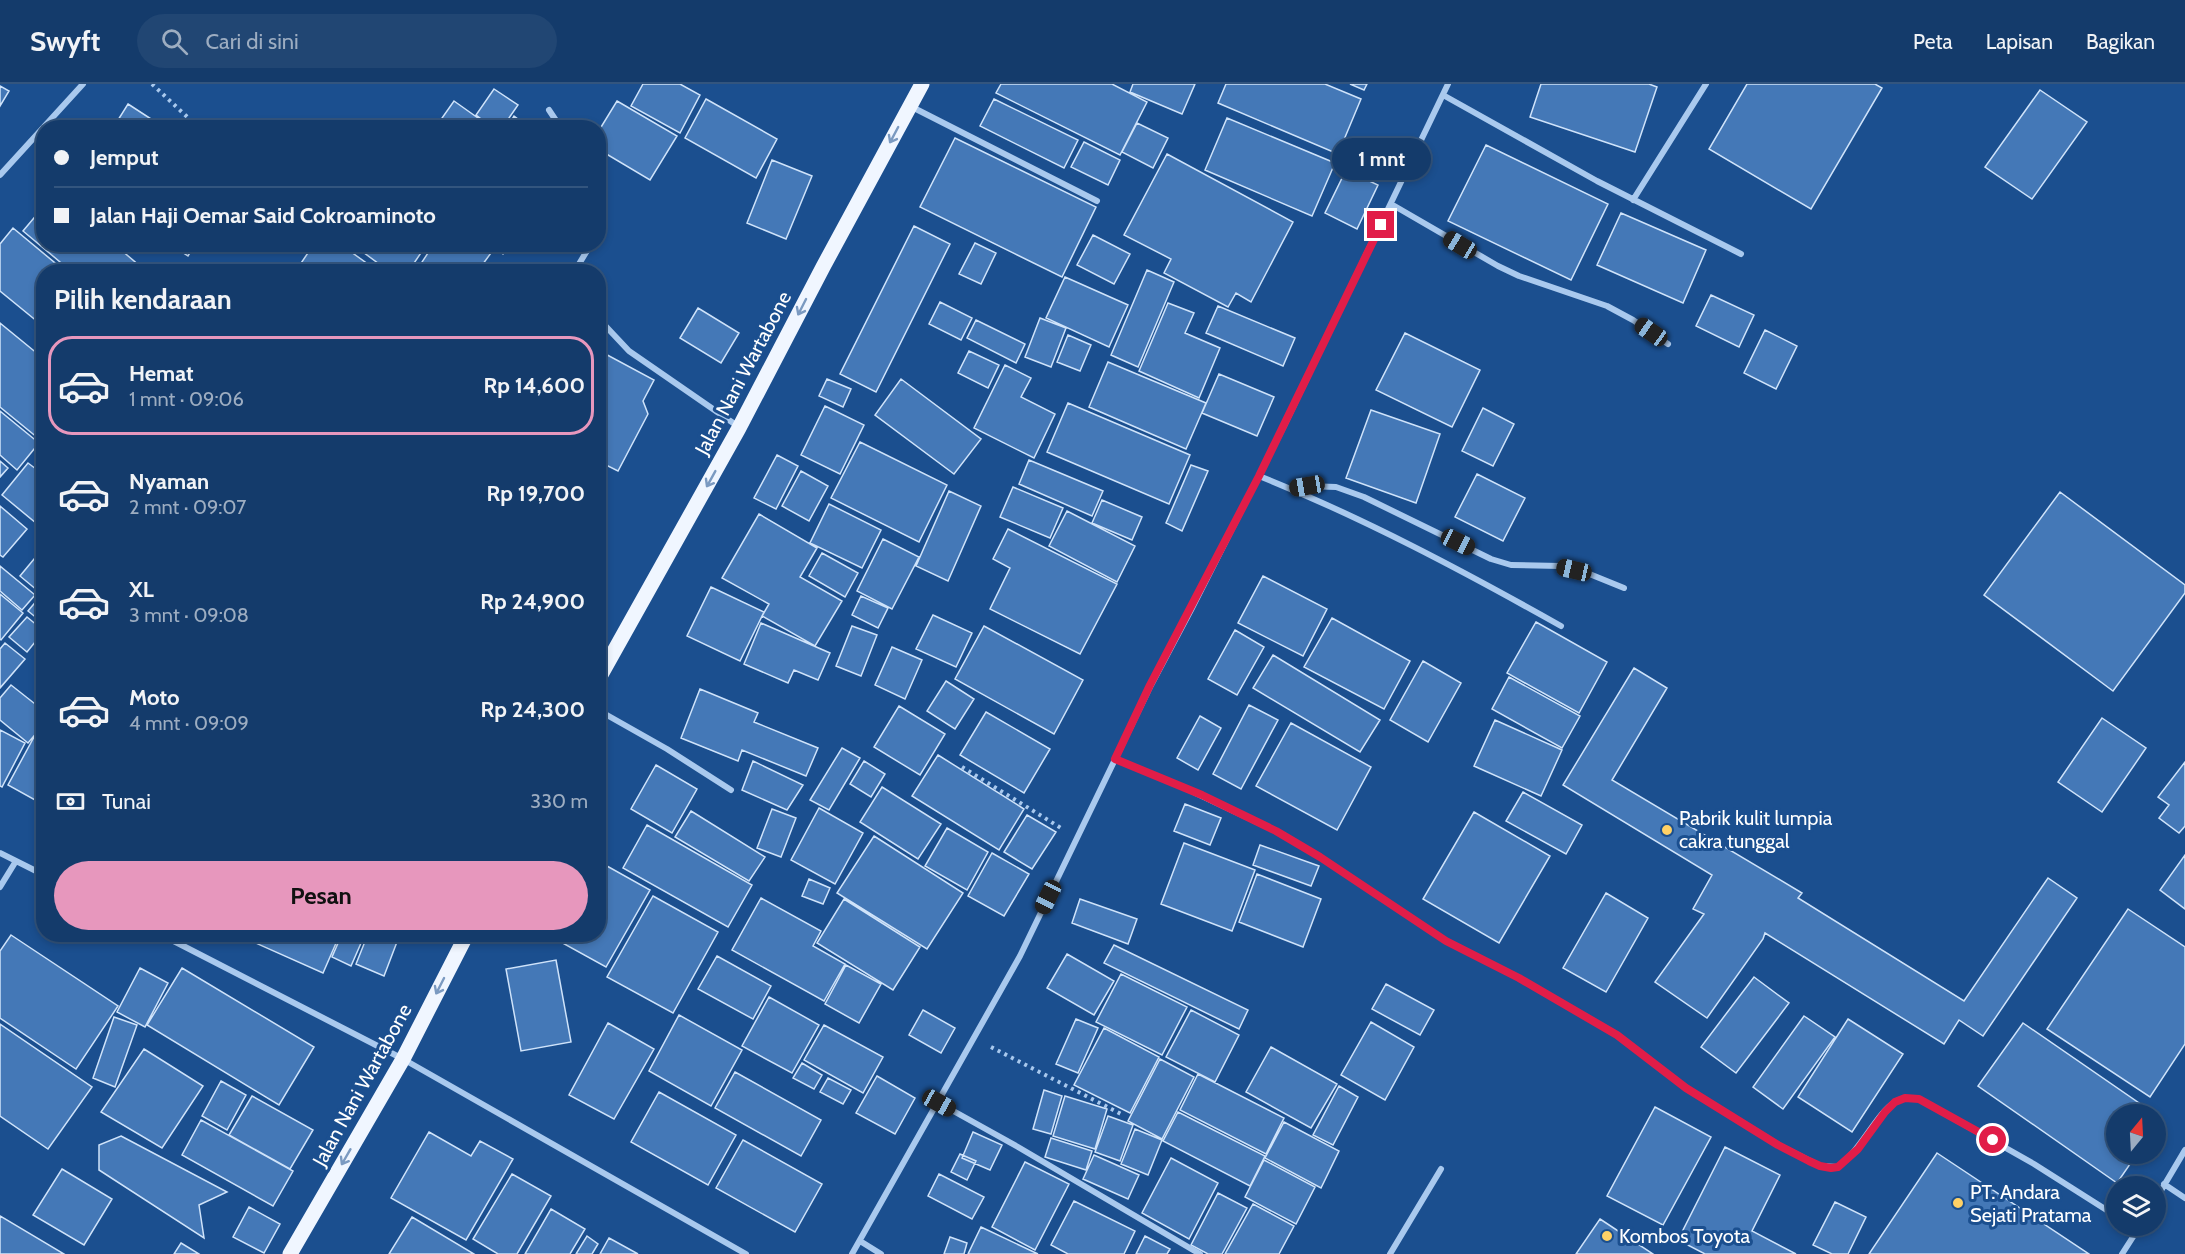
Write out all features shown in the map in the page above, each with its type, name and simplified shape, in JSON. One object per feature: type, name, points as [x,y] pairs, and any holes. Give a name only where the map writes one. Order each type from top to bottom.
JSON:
[{"type":"main road","name":"Jalan Nani Wartabone","points":[[606,666],[739,428],[922,84]]},
{"type":"main road","name":"Jalan Nani Wartabone","points":[[290,1254],[403,1059],[463,942]]},
{"type":"street","points":[[50,120],[83,84]]},
{"type":"street","points":[[852,1254],[1020,957],[1150,685],[1259,476],[1448,84]]},
{"type":"street","points":[[1633,200],[1706,84]]},
{"type":"street","points":[[1443,95],[1633,200],[1741,254]]},
{"type":"street","points":[[909,106],[1097,201]]},
{"type":"street","points":[[549,110],[556,120]]},
{"type":"street","points":[[0,175],[36,136]]},
{"type":"street","points":[[1391,204],[1498,266],[1519,276],[1607,306],[1633,320],[1668,344]]},
{"type":"street","points":[[606,327],[629,351],[739,428]]},
{"type":"street","points":[[1259,476],[1328,505],[1561,626]]},
{"type":"street","points":[[1291,489],[1307,486],[1336,487],[1364,497],[1491,559],[1511,565],[1560,566],[1587,573],[1624,588]]},
{"type":"street","points":[[606,715],[667,749],[730,790]]},
{"type":"street","points":[[1115,759],[1202,795],[1276,831],[1320,857],[1446,941],[1519,978],[1617,1035],[1686,1088],[1778,1145],[1809,1161],[1820,1166],[1838,1167],[1858,1149],[1895,1102],[1905,1098],[1919,1099],[2024,1158],[2106,1210]]},
{"type":"street","points":[[0,853],[36,871]]},
{"type":"street","points":[[0,887],[16,861]]},
{"type":"street","points":[[176,942],[403,1059],[746,1254]]},
{"type":"street","points":[[939,1103],[1200,1254]]},
{"type":"street","points":[[2166,1181],[2185,1150]]},
{"type":"street","points":[[1390,1254],[1441,1169]]},
{"type":"street","points":[[2166,1185],[2185,1198]]},
{"type":"street","points":[[2122,1254],[2131,1236]]},
{"type":"street","points":[[860,1241],[881,1254]]},
{"type":"path","points":[[152,84],[191,120]]},
{"type":"path","points":[[962,767],[1077,838]]},
{"type":"path","points":[[975,1038],[1123,1115]]},
{"type":"building","points":[[643,84],[680,84],[700,95],[680,133],[631,106]]},
{"type":"building","points":[[1001,84],[1112,84],[1147,102],[1120,155],[996,93]]},
{"type":"building","points":[[1133,84],[1195,84],[1182,114],[1130,92]]},
{"type":"building","points":[[1226,84],[1325,84],[1361,99],[1338,154],[1218,103]]},
{"type":"building","points":[[1350,84],[1367,84],[1364,90]]},
{"type":"building","points":[[1541,84],[1649,84],[1657,87],[1635,152],[1530,117]]},
{"type":"building","points":[[1747,84],[1875,84],[1882,88],[1811,209],[1709,149]]},
{"type":"building","points":[[0,86],[9,91],[0,106]]},
{"type":"building","points":[[494,89],[518,105],[508,120],[483,120],[476,115]]},
{"type":"building","points":[[2040,90],[2087,122],[2032,199],[1985,167]]},
{"type":"building","points":[[706,99],[777,139],[756,178],[685,138]]},
{"type":"building","points":[[994,99],[1078,140],[1064,168],[980,126]]},
{"type":"building","points":[[454,101],[481,120],[441,120]]},
{"type":"building","points":[[617,101],[677,136],[650,180],[606,154],[605,120]]},
{"type":"building","points":[[128,104],[153,120],[118,120]]},
{"type":"building","points":[[1227,118],[1335,163],[1312,216],[1205,170]]},
{"type":"building","points":[[1137,123],[1168,138],[1153,168],[1122,152]]},
{"type":"building","points":[[955,138],[1096,207],[1062,277],[920,207]]},
{"type":"building","points":[[1084,142],[1120,160],[1108,185],[1071,167]]},
{"type":"building","points":[[1486,145],[1608,204],[1571,280],[1448,221]]},
{"type":"building","points":[[1167,154],[1293,222],[1251,302],[1236,293],[1228,307],[1164,273],[1171,259],[1124,235]]},
{"type":"building","points":[[772,160],[812,176],[786,239],[747,223]]},
{"type":"building","points":[[1346,170],[1378,185],[1357,229],[1325,213]]},
{"type":"building","points":[[1621,213],[1706,250],[1683,303],[1597,265]]},
{"type":"building","points":[[36,216],[36,242],[23,231]]},
{"type":"building","points":[[914,226],[950,244],[876,392],[840,374]]},
{"type":"building","points":[[13,228],[36,247],[36,252],[42,252],[56,264],[36,264],[36,320],[0,291],[0,244]]},
{"type":"building","points":[[1093,235],[1130,254],[1114,284],[1077,265]]},
{"type":"building","points":[[975,243],[996,253],[981,284],[959,274]]},
{"type":"building","points":[[48,252],[123,252],[138,264],[62,264]]},
{"type":"building","points":[[309,252],[351,252],[368,264],[300,264]]},
{"type":"building","points":[[363,252],[422,252],[413,264],[379,264]]},
{"type":"building","points":[[429,252],[491,253],[483,264],[421,264]]},
{"type":"building","points":[[1147,270],[1174,282],[1138,367],[1111,355]]},
{"type":"building","points":[[1065,277],[1128,305],[1109,347],[1046,318]]},
{"type":"building","points":[[1711,295],[1754,315],[1739,347],[1696,326]]},
{"type":"building","points":[[940,302],[972,318],[961,340],[929,324]]},
{"type":"building","points":[[1168,303],[1194,313],[1185,333],[1220,348],[1199,398],[1139,371]]},
{"type":"building","points":[[1218,306],[1295,338],[1283,366],[1206,333]]},
{"type":"building","points":[[698,308],[739,333],[721,363],[680,338]]},
{"type":"building","points":[[1040,318],[1066,328],[1051,367],[1025,357]]},
{"type":"building","points":[[976,320],[1025,344],[1016,363],[967,338]]},
{"type":"building","points":[[0,323],[36,352],[36,436],[0,407]]},
{"type":"building","points":[[1765,330],[1797,346],[1776,389],[1744,373]]},
{"type":"building","points":[[1405,333],[1480,370],[1452,427],[1376,390]]},
{"type":"building","points":[[1068,335],[1091,345],[1080,371],[1057,362]]},
{"type":"building","points":[[969,351],[999,365],[988,388],[958,373]]},
{"type":"building","points":[[606,354],[654,380],[643,401],[648,414],[618,471],[606,465]]},
{"type":"building","points":[[1108,362],[1206,403],[1186,449],[1089,407]]},
{"type":"building","points":[[1005,365],[1031,378],[1021,397],[1055,414],[1034,458],[974,428]]},
{"type":"building","points":[[1219,374],[1274,397],[1257,436],[1202,413]]},
{"type":"building","points":[[827,379],[851,389],[843,407],[819,396]]},
{"type":"building","points":[[901,379],[981,439],[954,474],[875,415]]},
{"type":"building","points":[[1068,403],[1190,455],[1169,504],[1047,452]]},
{"type":"building","points":[[825,406],[864,425],[840,474],[801,455]]},
{"type":"building","points":[[1483,408],[1514,424],[1493,466],[1462,451]]},
{"type":"building","points":[[1371,410],[1440,434],[1416,503],[1346,478]]},
{"type":"building","points":[[0,411],[36,441],[36,447],[17,470],[0,455]]},
{"type":"building","points":[[860,442],[947,485],[919,542],[831,498]]},
{"type":"building","points":[[777,455],[798,466],[776,509],[754,498]]},
{"type":"building","points":[[1029,460],[1103,491],[1092,516],[1019,484]]},
{"type":"building","points":[[0,461],[8,468],[0,477]]},
{"type":"building","points":[[28,463],[36,469],[36,523],[2,495]]},
{"type":"building","points":[[1191,465],[1208,471],[1182,531],[1166,523]]},
{"type":"building","points":[[801,471],[828,486],[809,521],[782,506]]},
{"type":"building","points":[[1477,474],[1525,498],[1503,541],[1455,517]]},
{"type":"building","points":[[1013,487],[1063,508],[1050,538],[1000,517]]},
{"type":"building","points":[[949,491],[981,506],[948,581],[916,566]]},
{"type":"building","points":[[2060,492],[2185,585],[2185,593],[2113,691],[1984,595]]},
{"type":"building","points":[[1102,500],[1142,517],[1132,540],[1092,523]]},
{"type":"building","points":[[829,504],[881,530],[862,568],[810,543]]},
{"type":"building","points":[[0,506],[27,529],[3,557],[0,555]]},
{"type":"building","points":[[1067,511],[1135,546],[1117,582],[1049,546]]},
{"type":"building","points":[[759,514],[817,548],[800,577],[842,601],[815,646],[762,616],[769,604],[722,578]]},
{"type":"building","points":[[1008,529],[1117,584],[1080,654],[990,609],[1010,568],[993,559]]},
{"type":"building","points":[[883,539],[919,557],[892,609],[857,591]]},
{"type":"building","points":[[822,553],[858,573],[845,597],[809,576]]},
{"type":"building","points":[[36,557],[36,589],[20,576]]},
{"type":"building","points":[[0,566],[35,595],[22,610],[0,591]]},
{"type":"building","points":[[1263,576],[1327,609],[1303,656],[1238,623]]},
{"type":"building","points":[[711,587],[764,612],[740,661],[687,636]]},
{"type":"building","points":[[0,594],[23,613],[1,640],[0,639]]},
{"type":"building","points":[[861,596],[888,608],[878,628],[852,615]]},
{"type":"building","points":[[36,601],[36,618],[28,611]]},
{"type":"building","points":[[933,615],[972,633],[956,667],[916,649]]},
{"type":"building","points":[[27,617],[36,624],[36,641],[27,652],[9,637]]},
{"type":"building","points":[[1332,618],[1410,661],[1384,709],[1304,667]]},
{"type":"building","points":[[1536,622],[1607,662],[1579,713],[1507,673]]},
{"type":"building","points":[[761,623],[830,653],[818,680],[794,670],[788,683],[744,664]]},
{"type":"building","points":[[852,626],[877,635],[861,676],[836,666]]},
{"type":"building","points":[[984,626],[1083,680],[1054,734],[955,679]]},
{"type":"building","points":[[1235,630],[1264,647],[1237,695],[1208,679]]},
{"type":"building","points":[[5,643],[25,659],[0,688],[0,649]]},
{"type":"building","points":[[892,647],[922,660],[905,699],[875,685]]},
{"type":"building","points":[[1273,655],[1380,720],[1360,752],[1253,688]]},
{"type":"building","points":[[1423,661],[1461,683],[1428,742],[1390,720]]},
{"type":"building","name":"Pabrik kulit lumpia cakra tunggal","points":[[1634,668],[1667,688],[1612,780],[1802,893],[1798,898],[1964,1001],[2048,878],[2077,898],[1983,1036],[1959,1020],[1944,1044],[1765,933],[1707,1018],[1655,982],[1704,914],[1693,909],[1712,875],[1563,785]]},
{"type":"building","points":[[1509,677],[1580,716],[1562,748],[1492,709]]},
{"type":"building","points":[[946,681],[974,699],[955,729],[927,711]]},
{"type":"building","points":[[11,685],[36,705],[36,734],[28,743],[0,720],[0,698]]},
{"type":"building","points":[[700,689],[758,713],[754,722],[818,748],[806,776],[742,750],[738,761],[681,738]]},
{"type":"building","points":[[1249,705],[1278,720],[1241,789],[1213,774]]},
{"type":"building","points":[[899,706],[945,734],[920,775],[874,747]]},
{"type":"building","points":[[986,712],[1050,749],[1024,793],[960,755]]},
{"type":"building","points":[[1200,716],[1221,728],[1198,770],[1177,758]]},
{"type":"building","points":[[2102,718],[2146,748],[2102,812],[2058,782]]},
{"type":"building","points":[[1495,720],[1562,750],[1541,796],[1474,766]]},
{"type":"building","points":[[1291,723],[1371,767],[1337,830],[1256,786]]},
{"type":"building","points":[[0,730],[25,743],[2,787],[0,786]]},
{"type":"building","points":[[34,737],[36,738],[36,801],[8,785]]},
{"type":"building","points":[[842,748],[860,758],[829,810],[810,800]]},
{"type":"building","points":[[938,755],[1024,809],[999,850],[912,796]]},
{"type":"building","points":[[753,761],[803,785],[787,810],[742,790]]},
{"type":"building","points":[[864,761],[885,774],[871,797],[850,784]]},
{"type":"building","points":[[2185,762],[2185,826],[2179,833],[2159,818],[2169,805],[2158,797]]},
{"type":"building","points":[[656,765],[697,789],[672,833],[631,809]]},
{"type":"building","points":[[882,787],[941,824],[918,859],[860,822]]},
{"type":"building","points":[[1523,792],[1582,825],[1566,854],[1506,821]]},
{"type":"building","points":[[1185,804],[1221,818],[1210,845],[1174,831]]},
{"type":"building","points":[[819,808],[863,833],[835,884],[791,860]]},
{"type":"building","points":[[772,809],[796,818],[781,857],[757,848]]},
{"type":"building","points":[[691,811],[765,857],[749,881],[675,837]]},
{"type":"building","points":[[1474,812],[1550,856],[1499,943],[1423,899]]},
{"type":"building","points":[[1027,815],[1056,832],[1032,869],[1004,852]]},
{"type":"building","points":[[647,825],[752,885],[728,927],[623,868]]},
{"type":"building","points":[[947,828],[988,852],[967,890],[925,866]]},
{"type":"building","points":[[874,836],[963,893],[927,949],[837,893]]},
{"type":"building","points":[[1184,843],[1255,870],[1232,931],[1161,904]]},
{"type":"building","points":[[1260,845],[1319,866],[1311,886],[1253,865]]},
{"type":"building","points":[[992,853],[1029,874],[1004,916],[968,896]]},
{"type":"building","points":[[2185,855],[2185,909],[2160,890]]},
{"type":"building","points":[[606,865],[650,890],[606,967],[561,942],[606,942]]},
{"type":"building","points":[[1257,874],[1321,899],[1303,947],[1239,922]]},
{"type":"building","points":[[809,879],[830,888],[823,904],[802,896]]},
{"type":"building","points":[[1606,893],[1648,918],[1606,992],[1563,968]]},
{"type":"building","points":[[653,896],[718,932],[673,1013],[607,977]]},
{"type":"building","points":[[761,898],[821,931],[813,946],[845,964],[824,1001],[732,950]]},
{"type":"building","points":[[844,899],[920,947],[893,990],[817,943]]},
{"type":"building","points":[[1080,899],[1137,919],[1128,944],[1072,923]]},
{"type":"building","points":[[2128,909],[2185,947],[2185,1044],[2150,1097],[2047,1029]]},
{"type":"building","points":[[11,935],[118,1006],[76,1069],[0,1018],[0,951]]},
{"type":"building","points":[[253,942],[337,942],[323,973]]},
{"type":"building","points":[[339,942],[362,942],[351,966],[332,957]]},
{"type":"building","points":[[365,942],[397,942],[384,976],[356,964]]},
{"type":"building","points":[[1114,945],[1248,1010],[1239,1029],[1104,963]]},
{"type":"building","points":[[1067,954],[1114,981],[1094,1015],[1047,988]]},
{"type":"building","points":[[717,956],[771,986],[753,1019],[698,989]]},
{"type":"building","points":[[556,960],[571,1042],[521,1051],[506,969]]},
{"type":"building","points":[[846,965],[881,984],[859,1023],[825,1004]]},
{"type":"building","points":[[140,968],[168,983],[145,1027],[117,1012]]},
{"type":"building","points":[[182,968],[314,1047],[279,1105],[147,1025]]},
{"type":"building","points":[[1121,974],[1187,1007],[1162,1055],[1096,1022]]},
{"type":"building","points":[[1754,977],[1789,1003],[1736,1073],[1701,1047]]},
{"type":"building","points":[[1386,984],[1434,1010],[1420,1035],[1372,1009]]},
{"type":"building","points":[[769,997],[819,1025],[792,1073],[742,1046]]},
{"type":"building","points":[[923,1010],[955,1028],[941,1053],[909,1035]]},
{"type":"building","points":[[1191,1010],[1239,1035],[1215,1082],[1166,1057]]},
{"type":"building","points":[[679,1015],[742,1050],[711,1106],[649,1071]]},
{"type":"building","points":[[1804,1016],[1835,1037],[1783,1109],[1753,1087]]},
{"type":"building","points":[[114,1017],[137,1025],[115,1087],[93,1078]]},
{"type":"building","points":[[1076,1019],[1098,1028],[1078,1073],[1056,1064]]},
{"type":"building","points":[[1848,1019],[1903,1054],[1852,1132],[1798,1097]]},
{"type":"building","points":[[1371,1022],[1414,1047],[1385,1100],[1341,1075]]},
{"type":"building","points":[[608,1023],[654,1049],[614,1119],[569,1095]]},
{"type":"building","points":[[2023,1023],[2140,1104],[2106,1104],[2106,1164],[2130,1164],[2122,1176],[2107,1176],[1978,1086]]},
{"type":"building","points":[[0,1024],[92,1087],[48,1149],[0,1116]]},
{"type":"building","points":[[824,1025],[883,1057],[863,1093],[804,1060]]},
{"type":"building","points":[[1104,1028],[1159,1057],[1130,1113],[1074,1085]]},
{"type":"building","points":[[1271,1047],[1337,1084],[1311,1128],[1246,1092]]},
{"type":"building","points":[[144,1049],[203,1086],[162,1148],[101,1112]]},
{"type":"building","points":[[1160,1059],[1194,1077],[1162,1139],[1128,1121]]},
{"type":"building","points":[[802,1063],[822,1075],[814,1089],[793,1078]]},
{"type":"building","points":[[735,1072],[821,1120],[801,1156],[715,1108]]},
{"type":"building","points":[[1198,1074],[1284,1118],[1266,1154],[1180,1110]]},
{"type":"building","points":[[877,1076],[915,1098],[895,1134],[856,1113]]},
{"type":"building","points":[[828,1078],[851,1090],[843,1104],[820,1092]]},
{"type":"building","points":[[221,1081],[246,1095],[227,1130],[202,1116]]},
{"type":"building","points":[[1339,1086],[1358,1097],[1333,1145],[1313,1135]]},
{"type":"building","points":[[1044,1090],[1062,1096],[1051,1134],[1033,1129]]},
{"type":"building","points":[[659,1092],[736,1135],[708,1185],[631,1142]]},
{"type":"building","points":[[252,1096],[313,1130],[290,1169],[229,1135]]},
{"type":"building","points":[[1065,1096],[1107,1109],[1095,1149],[1053,1136]]},
{"type":"building","points":[[1655,1107],[1711,1137],[1663,1225],[1607,1196]]},
{"type":"building","points":[[1178,1112],[1265,1156],[1250,1186],[1163,1141]]},
{"type":"building","points":[[1108,1116],[1133,1125],[1120,1161],[1095,1152]]},
{"type":"building","points":[[201,1120],[293,1171],[273,1206],[182,1155]]},
{"type":"building","points":[[1284,1122],[1339,1151],[1321,1188],[1265,1158]]},
{"type":"building","points":[[1135,1129],[1162,1140],[1148,1175],[1121,1164]]},
{"type":"building","points":[[429,1132],[471,1156],[480,1141],[513,1159],[466,1240],[391,1198]]},
{"type":"building","points":[[973,1132],[1002,1145],[990,1170],[962,1158]]},
{"type":"building","points":[[121,1136],[227,1192],[199,1205],[204,1238],[99,1170],[99,1145]]},
{"type":"building","points":[[1051,1138],[1092,1151],[1086,1170],[1045,1157]]},
{"type":"building","points":[[743,1140],[822,1184],[795,1232],[716,1188]]},
{"type":"building","points":[[1725,1147],[1780,1175],[1752,1231],[1796,1254],[1705,1254],[1678,1240]]},
{"type":"building","name":"PT. Andara Sejati Pratama","points":[[1937,1153],[2089,1254],[1869,1254]]},
{"type":"building","points":[[960,1154],[976,1161],[967,1180],[951,1172]]},
{"type":"building","points":[[1094,1155],[1139,1175],[1128,1199],[1083,1179]]},
{"type":"building","points":[[1171,1158],[1218,1183],[1189,1239],[1142,1213]]},
{"type":"building","points":[[1264,1160],[1315,1187],[1296,1224],[1245,1197]]},
{"type":"building","points":[[1025,1162],[1069,1184],[1035,1250],[992,1227]]},
{"type":"building","points":[[62,1169],[112,1199],[84,1245],[33,1215]]},
{"type":"building","points":[[512,1174],[551,1196],[517,1254],[498,1254],[473,1239]]},
{"type":"building","points":[[939,1174],[984,1197],[972,1219],[928,1196]]},
{"type":"building","points":[[1218,1193],[1247,1208],[1222,1254],[1208,1254],[1191,1245]]},
{"type":"building","points":[[1074,1201],[1135,1231],[1124,1254],[1068,1254],[1051,1245]]},
{"type":"building","points":[[1835,1202],[1866,1217],[1848,1254],[1832,1254],[1813,1245]]},
{"type":"building","points":[[1253,1204],[1294,1226],[1279,1254],[1225,1254]]},
{"type":"building","points":[[249,1207],[280,1224],[264,1253],[233,1237]]},
{"type":"building","points":[[551,1209],[585,1229],[570,1254],[525,1254]]},
{"type":"building","points":[[0,1216],[64,1254],[0,1254]]},
{"type":"building","points":[[412,1217],[474,1254],[389,1254]]},
{"type":"building","name":"Kombos Toyota","points":[[1600,1219],[1653,1254],[1576,1254]]},
{"type":"building","points":[[981,1227],[1038,1254],[968,1254]]},
{"type":"building","points":[[587,1236],[598,1244],[592,1254],[576,1254]]},
{"type":"building","points":[[1145,1236],[1170,1249],[1167,1254],[1136,1254]]},
{"type":"building","points":[[950,1237],[967,1243],[964,1254],[944,1254]]},
{"type":"building","points":[[609,1238],[638,1254],[600,1254]]},
{"type":"building","points":[[181,1243],[199,1254],[174,1254]]},
{"type":"place","name":"Pabrik kulit lumpia cakra tunggal","points":[[1667,830]]},
{"type":"place","name":"PT. Andara Sejati Pratama","points":[[1958,1203]]},
{"type":"place","name":"Kombos Toyota","points":[[1607,1236]]},
{"type":"route","points":[[1381,225],[1283,428],[1192,608],[1150,685],[1115,759],[1202,795],[1276,831],[1320,857],[1446,941],[1519,978],[1617,1035],[1686,1088],[1778,1145],[1820,1166],[1838,1167],[1846,1161],[1858,1149],[1885,1112],[1895,1102],[1905,1098],[1919,1099],[1934,1106],[1993,1140]]}]
